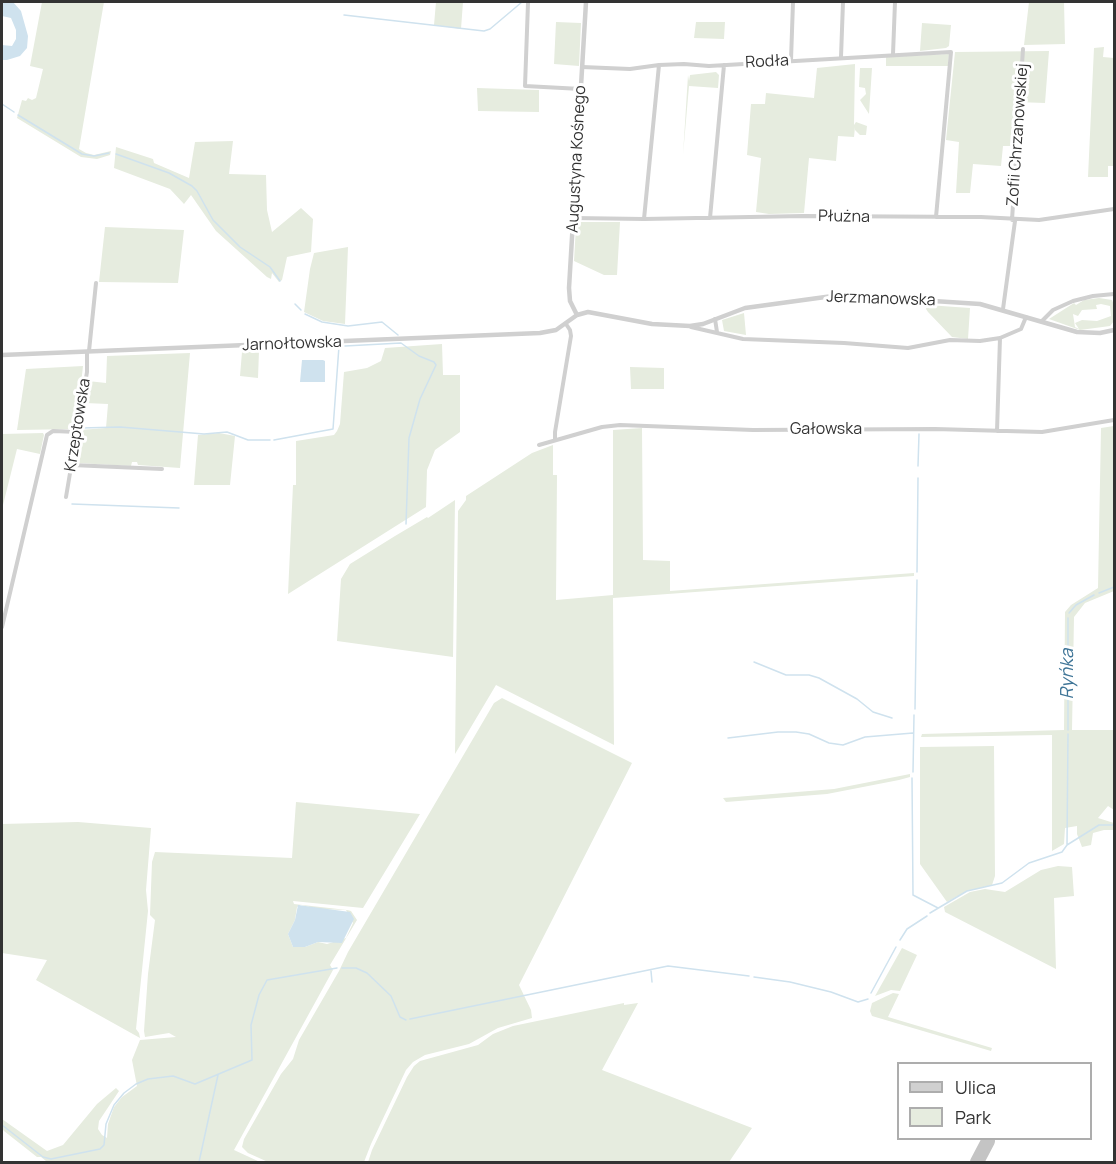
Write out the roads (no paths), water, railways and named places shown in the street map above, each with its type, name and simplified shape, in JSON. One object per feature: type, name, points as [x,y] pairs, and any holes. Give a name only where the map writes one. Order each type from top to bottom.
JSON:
[{"type":"street","name":"Augustyna Kośnego","points":[[577,315],[568,293],[586,2]]},
{"type":"street","points":[[791,60],[794,2]]},
{"type":"street","points":[[840,57],[843,2]]},
{"type":"street","points":[[893,54],[895,2]]},
{"type":"street","points":[[528,3],[525,86],[581,89]]},
{"type":"street","name":"Zofii Chrzanowskiej","points":[[1003,309],[1013,220],[1023,50]]},
{"type":"street","name":"Rodła","points":[[582,67],[630,69],[659,65],[724,65],[951,52],[936,217]]},
{"type":"street","points":[[644,219],[659,65]]},
{"type":"street","points":[[710,218],[724,65]]},
{"type":"street","name":"Płużna","points":[[573,218],[803,216],[981,217],[1013,220],[1055,219],[1114,209]]},
{"type":"street","name":"Krzeptowska","points":[[66,497],[87,372],[96,283]]},
{"type":"street","points":[[1042,321],[1053,310],[1073,300],[1114,294]]},
{"type":"street","name":"Jerzmanowska","points":[[577,315],[588,312],[652,324],[690,327],[745,308],[840,295],[966,303],[1003,309],[1084,333],[1114,330]]},
{"type":"street","name":"Jarnołtowska","points":[[2,356],[540,333],[552,331],[577,315]]},
{"type":"street","points":[[690,327],[743,339],[908,348],[950,340],[981,341],[1000,338],[1021,329],[1026,316]]},
{"type":"street","points":[[715,319],[719,332]]},
{"type":"street","points":[[555,439],[571,336],[566,324]]},
{"type":"street","points":[[997,431],[1000,338]]},
{"type":"street","name":"Gałowska","points":[[539,445],[611,426],[753,430],[1042,432],[1114,420]]},
{"type":"street","points":[[2,627],[47,435],[53,431],[78,432]]},
{"type":"street","points":[[72,465],[162,469]]},
{"type":"water","points":[[2,2],[13,2],[21,11],[28,36],[27,48],[20,56],[7,60],[2,60],[2,45],[12,46],[16,39],[16,30],[11,18],[2,16]]},
{"type":"water","points":[[302,360],[325,361],[325,382],[300,382]]},
{"type":"water","points":[[298,905],[350,912],[354,919],[342,943],[318,942],[305,947],[293,947],[288,934],[295,920]]},
{"type":"waterway","points":[[344,15],[484,31],[490,29],[522,2]]},
{"type":"waterway","points":[[2,104],[14,112]]},
{"type":"waterway","points":[[18,115],[82,154],[94,156],[109,153]]},
{"type":"waterway","points":[[116,154],[169,173],[192,186],[213,220],[240,247],[270,267],[280,281]]},
{"type":"waterway","points":[[295,304],[301,310]]},
{"type":"waterway","points":[[305,314],[322,322],[348,326],[382,322],[398,335]]},
{"type":"waterway","points":[[345,346],[401,343],[436,365],[420,399],[409,438],[406,524]]},
{"type":"waterway","points":[[274,440],[333,429],[339,346]]},
{"type":"waterway","points":[[315,347],[330,347]]},
{"type":"waterway","points":[[81,428],[120,427],[204,434],[227,432],[248,440],[270,440]]},
{"type":"waterway","points":[[918,466],[919,434]]},
{"type":"waterway","points":[[917,572],[918,478]]},
{"type":"waterway","points":[[72,504],[179,508]]},
{"type":"waterway","points":[[915,709],[917,580]]},
{"type":"waterway","name":"Ryńka","points":[[1099,593],[1114,587]]},
{"type":"waterway","name":"Ryńka","points":[[1069,613],[1076,605],[1094,595]]},
{"type":"waterway","name":"Ryńka","points":[[1068,618],[1068,730]]},
{"type":"waterway","points":[[754,662],[786,675],[809,675],[819,678],[857,699],[873,712],[892,718]]},
{"type":"waterway","points":[[913,772],[914,715]]},
{"type":"waterway","points":[[728,738],[796,732],[809,734],[829,743],[843,745],[865,737],[913,733]]},
{"type":"waterway","name":"Ryńka","points":[[1067,844],[1068,734]]},
{"type":"waterway","points":[[912,778],[913,895],[938,908]]},
{"type":"waterway","points":[[930,913],[967,891],[1002,883],[1029,863],[1062,852],[1067,845],[1099,825],[1114,825]]},
{"type":"waterway","points":[[900,940],[907,929],[927,916]]},
{"type":"waterway","points":[[871,993],[896,947]]},
{"type":"waterway","points":[[410,1019],[668,966],[749,976]]},
{"type":"waterway","points":[[2,1125],[43,1157],[51,1159],[100,1149],[104,1145],[106,1124],[114,1105],[136,1084],[148,1079],[173,1076],[195,1084],[252,1060],[251,1025],[259,995],[267,980],[337,968]]},
{"type":"waterway","points":[[342,968],[356,968],[367,973],[391,996],[400,1017],[406,1020]]},
{"type":"waterway","points":[[651,971],[652,982]]},
{"type":"waterway","points":[[754,977],[790,982],[831,992],[858,1002],[868,999]]},
{"type":"waterway","points":[[199,1162],[218,1075]]}]
